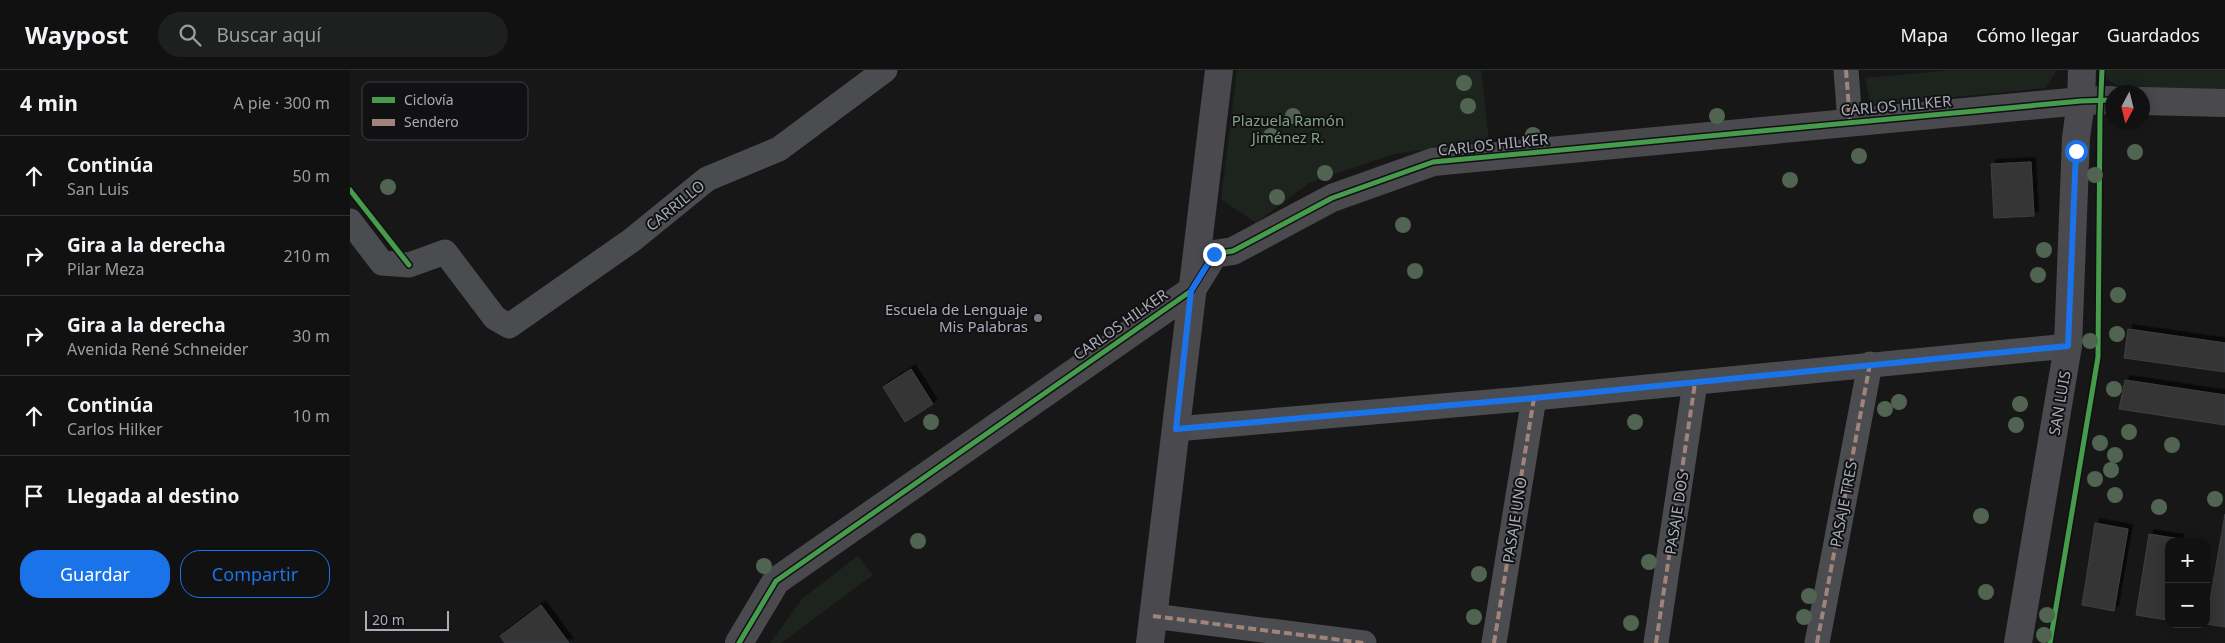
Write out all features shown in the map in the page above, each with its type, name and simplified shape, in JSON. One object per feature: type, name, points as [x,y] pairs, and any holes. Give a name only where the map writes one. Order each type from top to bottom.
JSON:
[{"type":"street","name":"CARRILLO","points":[[350,221],[382,263],[408,266],[445,252],[495,318],[509,326],[632,240],[707,179],[779,149],[885,70]]},
{"type":"street","points":[[1150,643],[1219,70]]},
{"type":"street","points":[[1846,70],[1850,122]]},
{"type":"street","name":"SAN LUIS","points":[[2018,643],[2068,346],[2076,138],[2081,101],[2082,70]]},
{"type":"street","name":"CARLOS HILKER","points":[[739,643],[776,581],[1191,291],[1214,254],[1233,251],[1332,198],[1433,162],[1850,122],[2105,100]]},
{"type":"street","points":[[2150,101],[2225,103]]},
{"type":"street","points":[[1176,429],[1534,398],[2068,346]]},
{"type":"street","name":"PASAJE TRES","points":[[1817,643],[1870,364]]},
{"type":"street","name":"PASAJE DOS","points":[[1656,643],[1695,383]]},
{"type":"street","name":"PASAJE UNO","points":[[1494,643],[1534,398]]},
{"type":"street","points":[[1153,616],[1364,643]]},
{"type":"green space","name":"Plazuela Ramón Jiménez R.","points":[[1237,70],[1481,70],[1489,141],[1394,154],[1309,183],[1256,223],[1221,199]]},
{"type":"green space","points":[[1953,70],[2057,70],[2046,88],[1871,105],[1865,78]]},
{"type":"green space","points":[[2102,70],[2225,70],[2225,91],[2150,90],[2150,85],[2117,85],[2102,76]]},
{"type":"green space","points":[[858,556],[873,575],[781,643],[770,643],[803,598]]},
{"type":"building","points":[[2031,162],[2034,216],[1994,218],[1991,164]]},
{"type":"building","points":[[2128,329],[2225,343],[2225,372],[2124,358]]},
{"type":"building","points":[[911,369],[933,404],[905,422],[883,387]]},
{"type":"building","points":[[2125,380],[2225,395],[2225,425],[2119,409]]},
{"type":"building","points":[[2225,514],[2225,627],[2210,625],[2210,601]]},
{"type":"building","points":[[2095,523],[2128,529],[2114,611],[2082,605]]},
{"type":"building","points":[[2149,534],[2174,538],[2165,538],[2165,620],[2136,615]]},
{"type":"building","points":[[541,605],[569,643],[505,643],[500,636]]},
{"type":"marked path","points":[[1846,70],[1850,122]]},
{"type":"marked path","points":[[1176,429],[1534,398],[2068,346]]},
{"type":"marked path","points":[[1817,643],[1870,364]]},
{"type":"marked path","points":[[1656,643],[1695,383]]},
{"type":"marked path","points":[[1494,643],[1534,398]]},
{"type":"marked path","points":[[1153,616],[1364,643]]},
{"type":"cycle path","points":[[2050,643],[2098,357],[2102,70]]},
{"type":"cycle path","points":[[739,643],[776,581],[1191,291],[1214,254],[1233,251],[1332,198],[1433,162],[2105,100]]},
{"type":"cycle path","points":[[350,190],[409,265]]},
{"type":"place","name":"Escuela de Lenguaje Mis Palabras","points":[[1038,318]]},
{"type":"route","points":[[1214,254],[1191,291],[1176,429],[1534,398],[2068,346],[2076,151]]}]
